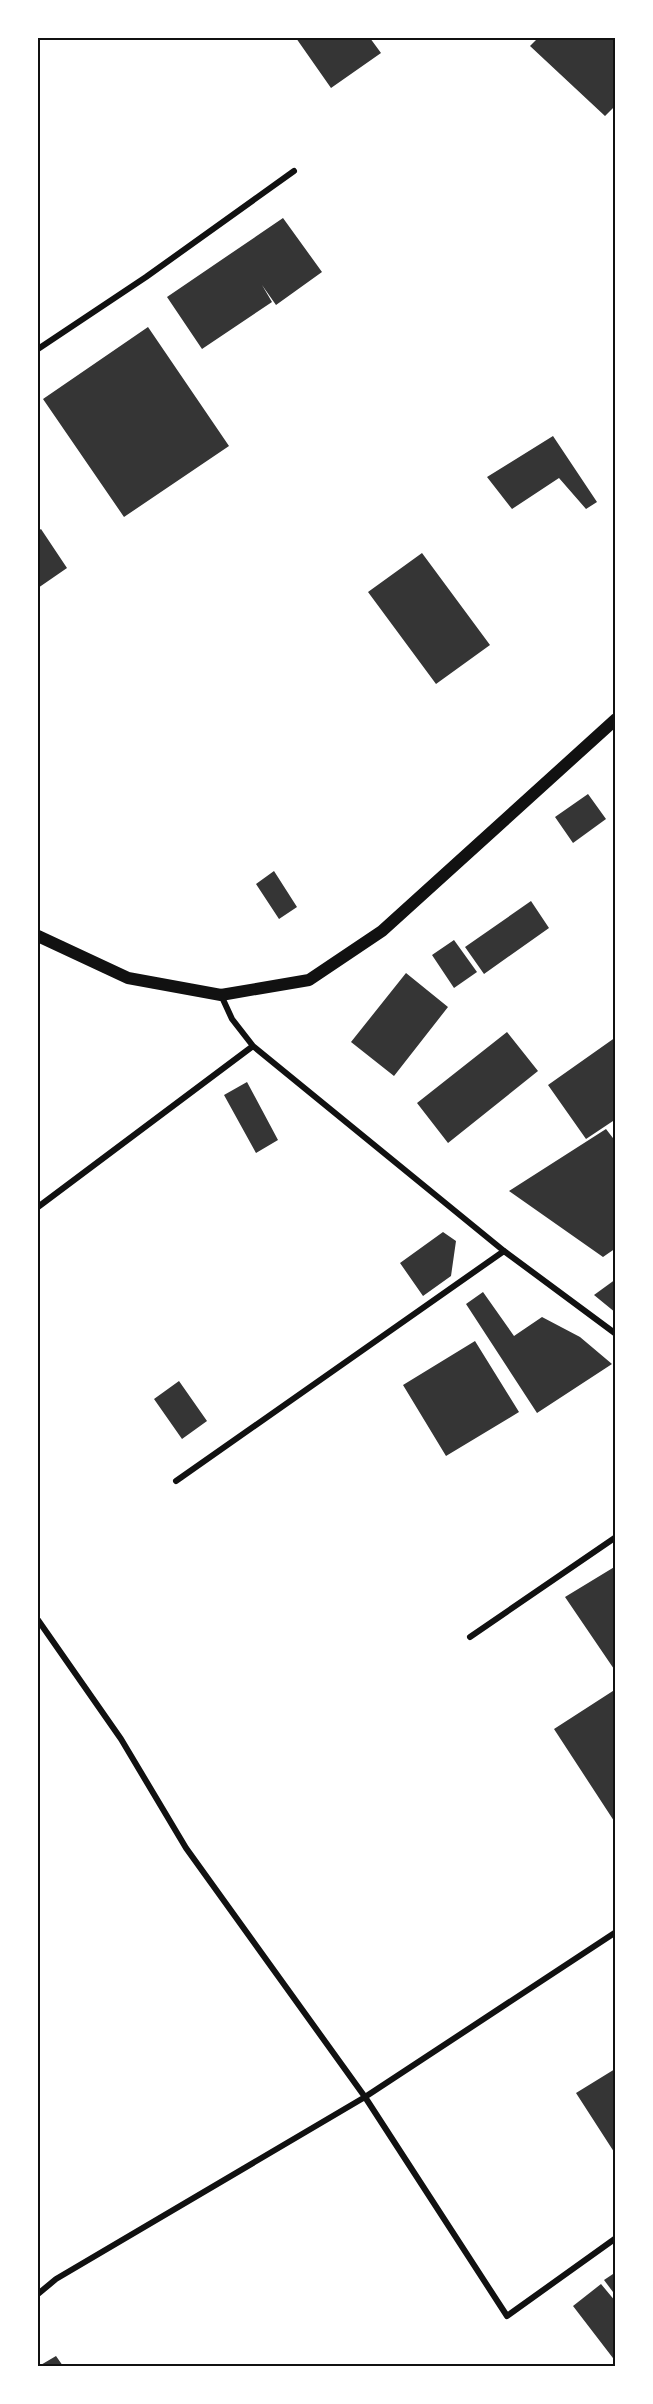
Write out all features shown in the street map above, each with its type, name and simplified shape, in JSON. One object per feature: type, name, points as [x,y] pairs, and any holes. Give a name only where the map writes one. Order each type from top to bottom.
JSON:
[{"type":"main road","points":[[38,936],[128,978],[221,995],[309,980],[382,932],[615,719]]},
{"type":"street","points":[[38,349],[146,277],[294,171]]},
{"type":"street","points":[[221,995],[232,1019],[253,1046],[504,1251],[615,1334]]},
{"type":"street","points":[[38,1207],[253,1046]]},
{"type":"street","points":[[176,1481],[504,1251]]},
{"type":"street","points":[[470,1637],[615,1537]]},
{"type":"street","points":[[38,1620],[121,1739],[186,1848],[365,2097],[507,2316],[615,2238]]},
{"type":"street","points":[[38,2294],[56,2279],[365,2097],[615,1932]]},
{"type":"building","points":[[296,38],[370,38],[381,53],[331,88]]},
{"type":"building","points":[[538,38],[616,38],[616,105],[605,116],[530,46]]},
{"type":"building","points":[[283,218],[322,272],[276,305],[262,285],[272,302],[202,349],[167,297]]},
{"type":"building","points":[[148,327],[229,446],[124,517],[43,399]]},
{"type":"building","points":[[553,436],[597,502],[586,509],[559,478],[512,509],[487,477]]},
{"type":"building","points":[[41,529],[67,568],[38,588],[38,531]]},
{"type":"building","points":[[422,553],[490,645],[436,684],[368,592]]},
{"type":"building","points":[[588,794],[606,819],[573,843],[555,817]]},
{"type":"building","points":[[274,871],[297,907],[279,919],[256,884]]},
{"type":"building","points":[[531,901],[549,928],[484,974],[465,947]]},
{"type":"building","points":[[454,940],[477,972],[454,988],[432,955]]},
{"type":"building","points":[[406,973],[448,1007],[394,1076],[351,1042]]},
{"type":"building","points":[[507,1032],[538,1071],[448,1143],[417,1103]]},
{"type":"building","points":[[616,1037],[616,1119],[586,1139],[548,1085]]},
{"type":"building","points":[[247,1082],[278,1140],[256,1153],[224,1095]]},
{"type":"building","points":[[606,1129],[616,1142],[616,1248],[603,1257],[509,1191]]},
{"type":"building","points":[[443,1232],[456,1241],[451,1276],[423,1296],[400,1263]]},
{"type":"building","points":[[616,1279],[616,1313],[594,1295]]},
{"type":"building","points":[[483,1292],[514,1336],[542,1317],[580,1337],[612,1364],[537,1413],[466,1304]]},
{"type":"building","points":[[475,1341],[519,1412],[446,1456],[403,1385]]},
{"type":"building","points":[[179,1381],[207,1421],[182,1439],[154,1399]]},
{"type":"building","points":[[616,1566],[616,1672],[565,1597]]},
{"type":"building","points":[[616,1689],[616,1824],[554,1729]]},
{"type":"building","points":[[616,2070],[616,2155],[576,2093]]},
{"type":"building","points":[[616,2272],[616,2296],[604,2280]]},
{"type":"building","points":[[601,2284],[616,2302],[616,2362],[573,2306]]},
{"type":"building","points":[[56,2356],[63,2366],[39,2366]]}]
